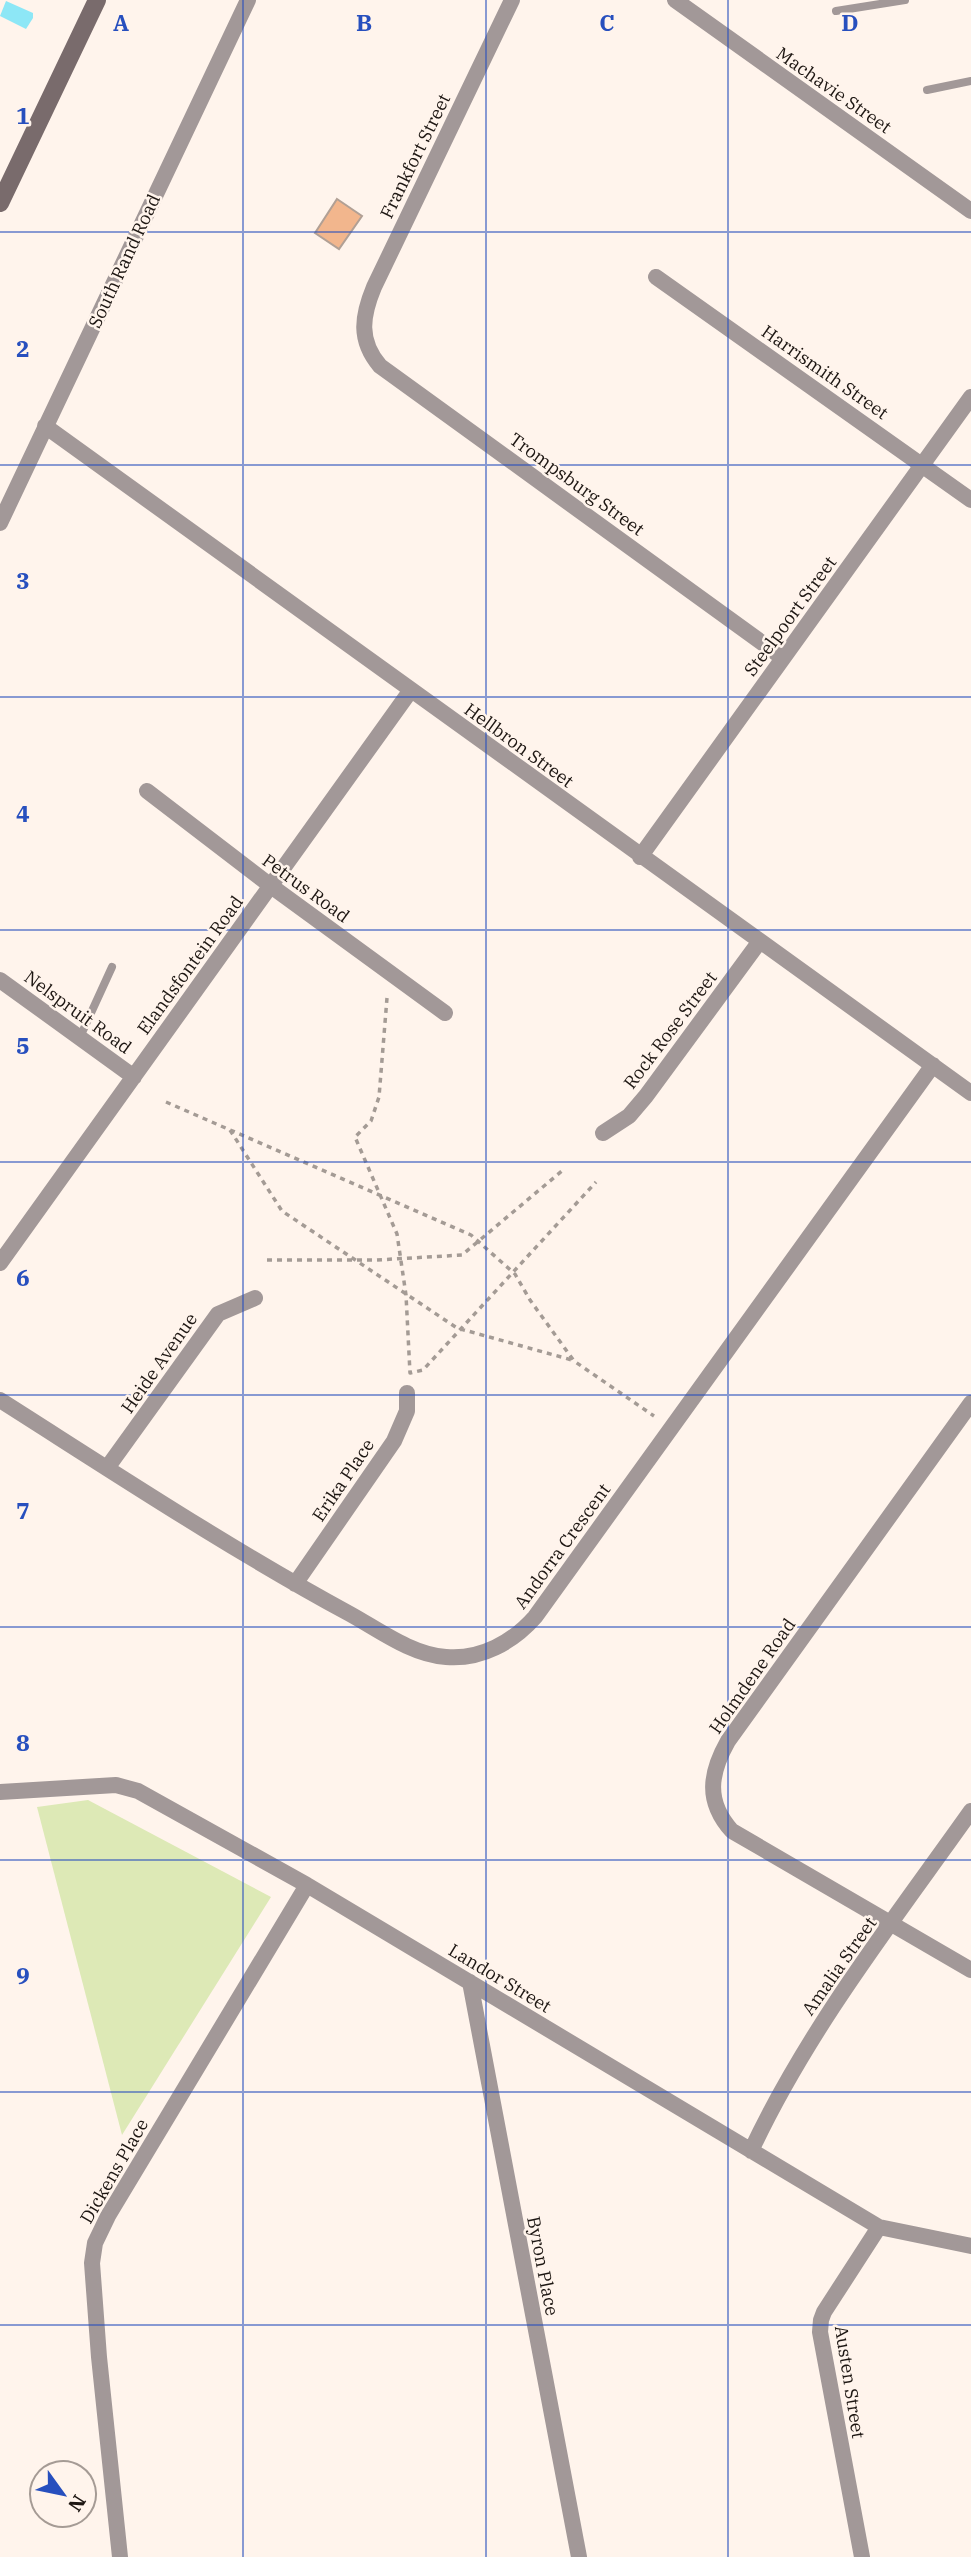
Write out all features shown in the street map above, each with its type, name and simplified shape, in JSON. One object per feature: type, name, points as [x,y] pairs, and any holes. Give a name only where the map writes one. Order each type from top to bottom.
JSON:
[{"type":"main road","points":[[0,203],[97,0]]},
{"type":"street","name":"South Rand Road","points":[[0,523],[247,0]]},
{"type":"street","name":"Frankfort Street","points":[[363,332],[366,306],[374,287],[512,0]]},
{"type":"street","name":"Machavie Street","points":[[675,0],[971,211]]},
{"type":"street","name":"Harrismith Street","points":[[656,277],[971,500]]},
{"type":"street","name":"Trompsburg Street","points":[[363,332],[368,349],[380,366],[783,658]]},
{"type":"street","name":"Steelpoort Street","points":[[640,856],[971,397]]},
{"type":"street","name":"Hellbron Street","points":[[46,426],[971,1093]]},
{"type":"street","name":"Elandsfontein Road","points":[[0,1262],[411,690]]},
{"type":"street","name":"Petrus Road","points":[[146,791],[445,1013]]},
{"type":"street","name":"Rock Rose Street","points":[[603,1133],[629,1116],[646,1096],[760,941]]},
{"type":"street","name":"Nelspruit Road","points":[[0,979],[134,1077]]},
{"type":"street","name":"Andorra Crescent","points":[[0,1400],[295,1584],[417,1650],[446,1657],[471,1655],[495,1648],[523,1631],[535,1617],[933,1065]]},
{"type":"street","name":"Heide Avenue","points":[[107,1468],[218,1314],[255,1298]]},
{"type":"street","name":"Erika Place","points":[[295,1584],[394,1441],[407,1411],[407,1392]]},
{"type":"street","name":"Holmdene Road","points":[[971,1403],[728,1741],[713,1773],[714,1799],[722,1819],[732,1830],[971,1970]]},
{"type":"street","name":"Landor Street","points":[[0,1792],[123,1785],[138,1791],[307,1885],[879,2227],[971,2246]]},
{"type":"street","name":"Amalia Street","points":[[751,2151],[790,2073],[839,1997],[971,1811]]},
{"type":"street","name":"Dickens Place","points":[[120,2557],[99,2357],[92,2263],[95,2243],[107,2216],[307,1885]]},
{"type":"street","name":"Byron Place","points":[[470,1982],[579,2557]]},
{"type":"street","name":"Austen Street","points":[[862,2557],[820,2332],[821,2320],[831,2301],[879,2227]]},
{"type":"lane","points":[[836,11],[905,0]]},
{"type":"lane","points":[[927,90],[971,81]]},
{"type":"lane","points":[[80,1037],[112,967]]},
{"type":"path","points":[[387,998],[379,1097],[370,1121],[355,1137],[397,1234],[406,1295],[410,1373],[423,1370],[596,1182]]},
{"type":"path","points":[[166,1102],[471,1235],[514,1272],[530,1300],[574,1361]]},
{"type":"path","points":[[229,1128],[282,1211],[461,1329],[574,1361],[654,1416]]},
{"type":"path","points":[[267,1260],[399,1259],[463,1255],[563,1170]]},
{"type":"green space","points":[[88,1800],[271,1897],[122,2135],[37,1807]]},
{"type":"water","points":[[6,1],[33,13],[26,29],[0,16]]},
{"type":"building","points":[[337,199],[362,216],[339,249],[315,233]]}]
